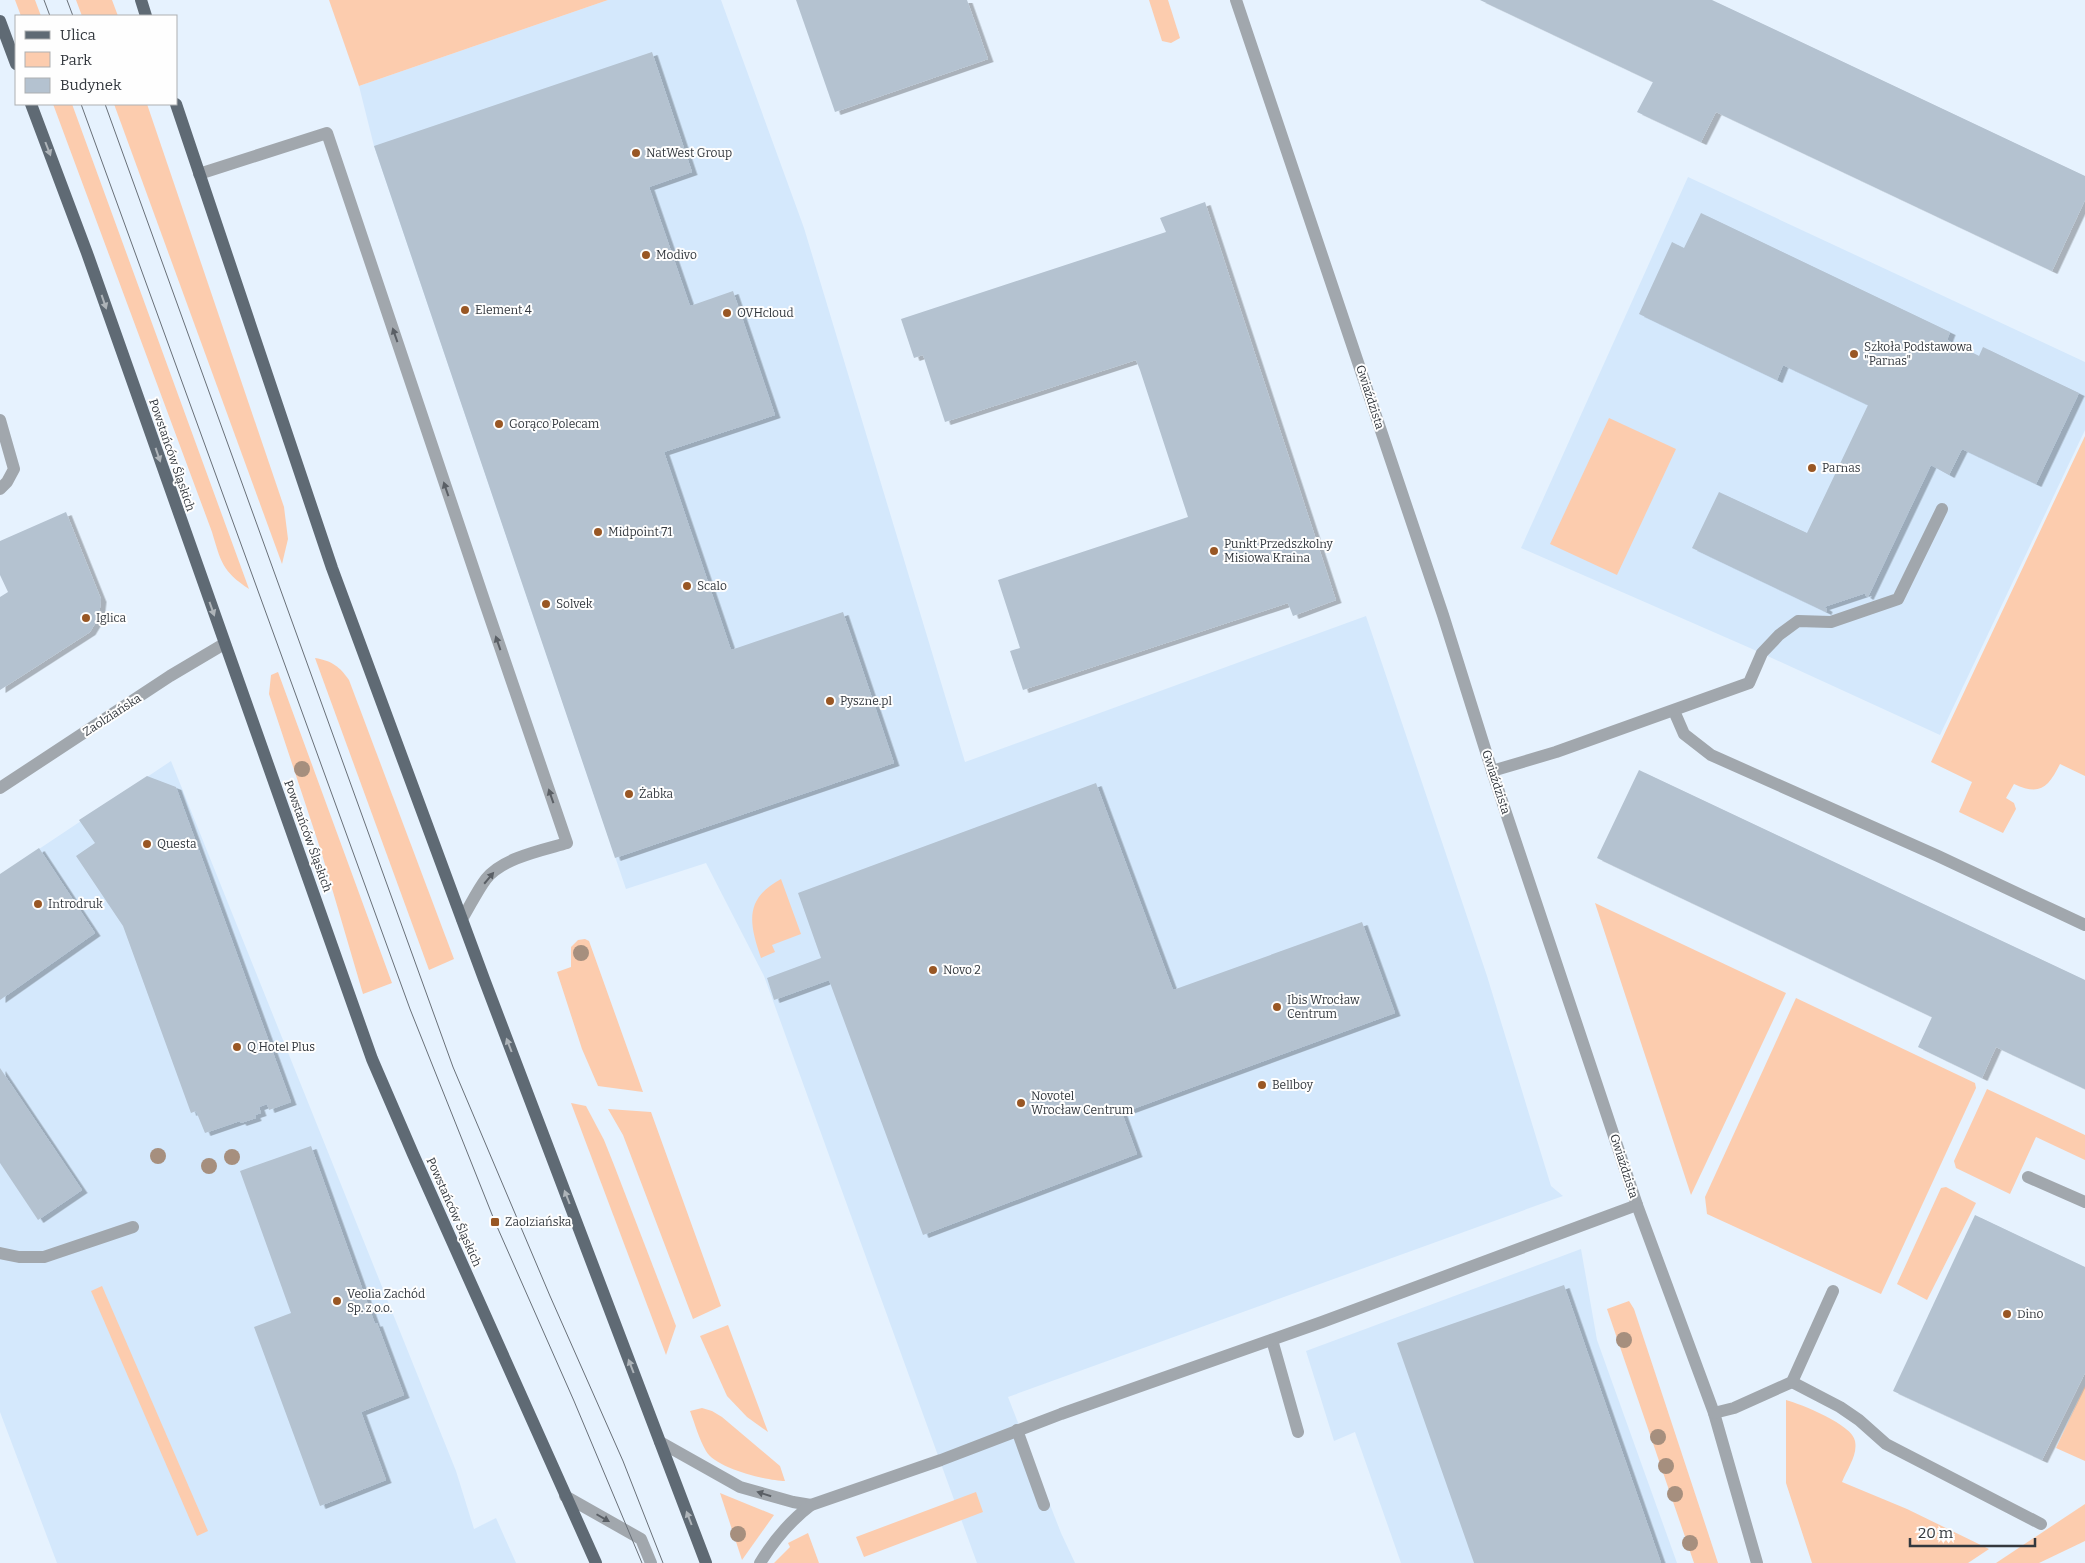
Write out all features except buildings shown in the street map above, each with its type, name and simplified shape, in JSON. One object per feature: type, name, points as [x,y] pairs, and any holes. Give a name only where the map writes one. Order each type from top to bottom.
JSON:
[{"type":"main road","points":[[141,0],[146,15]]},
{"type":"main road","points":[[0,21],[15,61]]},
{"type":"main road","name":"Powstańców Śląskich","points":[[31,105],[87,253],[372,1058],[596,1563]]},
{"type":"main road","points":[[176,105],[332,568],[462,919],[706,1563]]},
{"type":"street","name":"Gwiaździsta","points":[[1236,0],[1443,615],[1492,770],[1637,1205],[1714,1413],[1757,1563]]},
{"type":"street","points":[[199,174],[327,133],[567,842],[505,864],[491,874],[462,919]]},
{"type":"street","points":[[0,420],[14,469],[7,482],[0,489]]},
{"type":"street","points":[[1492,770],[1556,752],[1750,683],[1762,653],[1779,634],[1798,621],[1831,622],[1898,598],[1942,509]]},
{"type":"street","name":"Zaolziańska","points":[[0,788],[170,676],[224,644]]},
{"type":"street","points":[[1674,711],[1684,734],[1711,755],[1938,856],[2085,925]]},
{"type":"street","points":[[2028,1177],[2085,1202]]},
{"type":"street","points":[[760,1563],[774,1541],[797,1516],[811,1505],[1272,1340],[1637,1205]]},
{"type":"street","points":[[0,1254],[19,1257],[44,1257],[133,1227]]},
{"type":"street","points":[[1714,1413],[1734,1408],[1792,1382],[1833,1291]]},
{"type":"street","points":[[1272,1340],[1298,1432]]},
{"type":"street","points":[[1792,1382],[1840,1407],[1859,1420],[1886,1444],[2041,1524]]},
{"type":"street","points":[[1017,1430],[1044,1505]]},
{"type":"street","points":[[660,1442],[740,1487],[793,1502],[811,1505]]},
{"type":"street","points":[[566,1496],[641,1539],[651,1563]]},
{"type":"shaded area","points":[[608,0],[721,0],[804,228],[965,762],[1366,616],[1487,976],[1551,1186],[1563,1196],[1008,1397],[1061,1533],[1075,1563],[977,1563],[764,976],[706,863],[626,889],[374,146],[359,86]]},
{"type":"shaded area","name":"Parnas","points":[[1688,177],[2085,362],[2085,430],[1940,735],[1750,648],[1521,548]]},
{"type":"shaded area","points":[[171,761],[456,1471],[474,1529],[496,1518],[516,1563],[57,1563],[0,1412],[0,875]]},
{"type":"shaded area","points":[[1581,1249],[1597,1340],[1677,1563],[1401,1563],[1355,1432],[1334,1441],[1306,1351]]},
{"type":"green space","points":[[15,0],[35,0],[41,15],[21,15]]},
{"type":"green space","points":[[76,0],[112,0],[118,15],[82,15]]},
{"type":"green space","points":[[329,0],[608,0],[359,86]]},
{"type":"green space","points":[[1149,0],[1168,0],[1180,38],[1171,43],[1162,41]]},
{"type":"green space","points":[[53,105],[72,105],[249,589],[233,577],[224,565]]},
{"type":"green space","points":[[114,105],[147,105],[284,507],[288,539],[282,564]]},
{"type":"green space","points":[[1609,418],[1676,449],[1617,575],[1550,544]]},
{"type":"green space","points":[[2085,436],[2085,776],[2060,764],[2051,779],[2042,787],[2030,789],[2014,784],[2006,798],[2014,803],[2016,809],[2003,833],[1959,812],[1972,782],[1931,762]]},
{"type":"green space","points":[[315,658],[335,665],[349,680],[454,959],[429,970]]},
{"type":"green space","points":[[278,672],[392,983],[363,994],[321,851],[269,694],[271,675]]},
{"type":"green space","points":[[781,879],[801,934],[772,945],[775,952],[761,958],[752,923],[755,904],[769,887]]},
{"type":"green space","points":[[1595,903],[1786,993],[1691,1195]]},
{"type":"green space","points":[[585,939],[589,941],[643,1092],[598,1086],[582,1049],[557,972],[571,967],[571,947],[578,940]]},
{"type":"green space","points":[[1796,998],[1975,1083],[1976,1088],[1881,1294],[1707,1214],[1705,1197]]},
{"type":"green space","points":[[1987,1089],[2085,1135],[2085,1160],[2036,1137],[2010,1194],[1956,1168],[1954,1161]]},
{"type":"green space","points":[[571,1103],[586,1106],[604,1140],[676,1326],[666,1355]]},
{"type":"green space","points":[[608,1109],[651,1112],[721,1306],[693,1319],[623,1135]]},
{"type":"green space","points":[[1946,1187],[1976,1203],[1927,1300],[1897,1284],[1941,1188]]},
{"type":"green space","points":[[102,1286],[208,1531],[197,1536],[91,1291]]},
{"type":"green space","points":[[1629,1301],[1634,1309],[1718,1563],[1694,1563],[1607,1309]]},
{"type":"green space","points":[[728,1325],[768,1432],[747,1417],[727,1396],[700,1336]]},
{"type":"green space","points":[[2085,1386],[2085,1461],[2056,1448]]},
{"type":"green space","points":[[1786,1400],[1825,1416],[1845,1428],[1852,1435],[1856,1446],[1855,1451],[1842,1482],[1907,1509],[1989,1549],[1968,1563],[1812,1563],[1786,1483]]},
{"type":"green space","points":[[702,1408],[722,1417],[780,1466],[785,1481],[754,1476],[730,1468],[711,1457],[701,1442],[690,1411]]},
{"type":"green space","points":[[976,1492],[983,1512],[864,1557],[856,1537]]},
{"type":"green space","points":[[720,1493],[774,1515],[742,1560]]},
{"type":"green space","points":[[2085,1504],[2085,1541],[2039,1563],[1996,1563]]},
{"type":"green space","points":[[808,1533],[819,1563],[774,1563],[790,1547],[788,1543]]},
{"type":"tram line","points":[[44,0],[50,15]]},
{"type":"tram line","points":[[67,0],[73,15]]},
{"type":"tram line","points":[[81,105],[410,1009],[495,1222],[574,1401],[642,1563]]},
{"type":"tram line","points":[[105,105],[453,1067],[550,1296],[623,1461],[663,1563]]},
{"type":"place","name":"NatWest Group","points":[[636,153]]},
{"type":"place","name":"Modivo","points":[[646,255]]},
{"type":"place","name":"Element 4","points":[[465,310]]},
{"type":"place","name":"OVHcloud","points":[[727,313]]},
{"type":"place","name":"Szkoła Podstawowa \"Parnas\"","points":[[1854,354]]},
{"type":"place","name":"Gorąco Polecam","points":[[499,424]]},
{"type":"place","name":"Parnas","points":[[1812,468]]},
{"type":"place","name":"Midpoint 71","points":[[598,532]]},
{"type":"place","name":"Punkt Przedszkolny Misiowa Kraina","points":[[1214,551]]},
{"type":"place","name":"Scalo","points":[[687,586]]},
{"type":"place","name":"Solvek","points":[[546,604]]},
{"type":"place","name":"Iglica","points":[[86,618]]},
{"type":"place","name":"Pyszne.pl","points":[[830,701]]},
{"type":"place","name":"Żabka","points":[[629,794]]},
{"type":"place","name":"Questa","points":[[147,844]]},
{"type":"place","name":"Introdruk","points":[[38,904]]},
{"type":"place","name":"Novo 2","points":[[933,970]]},
{"type":"place","name":"Ibis Wrocław Centrum","points":[[1277,1007]]},
{"type":"place","name":"Q Hotel Plus","points":[[237,1047]]},
{"type":"place","name":"Bellboy","points":[[1262,1085]]},
{"type":"place","name":"Novotel Wrocław Centrum","points":[[1021,1103]]},
{"type":"place","name":"Zaolziańska","points":[[495,1222]]},
{"type":"place","name":"Veolia Zachód Sp. z o.o.","points":[[337,1301]]},
{"type":"place","name":"Dino","points":[[2007,1314]]}]
